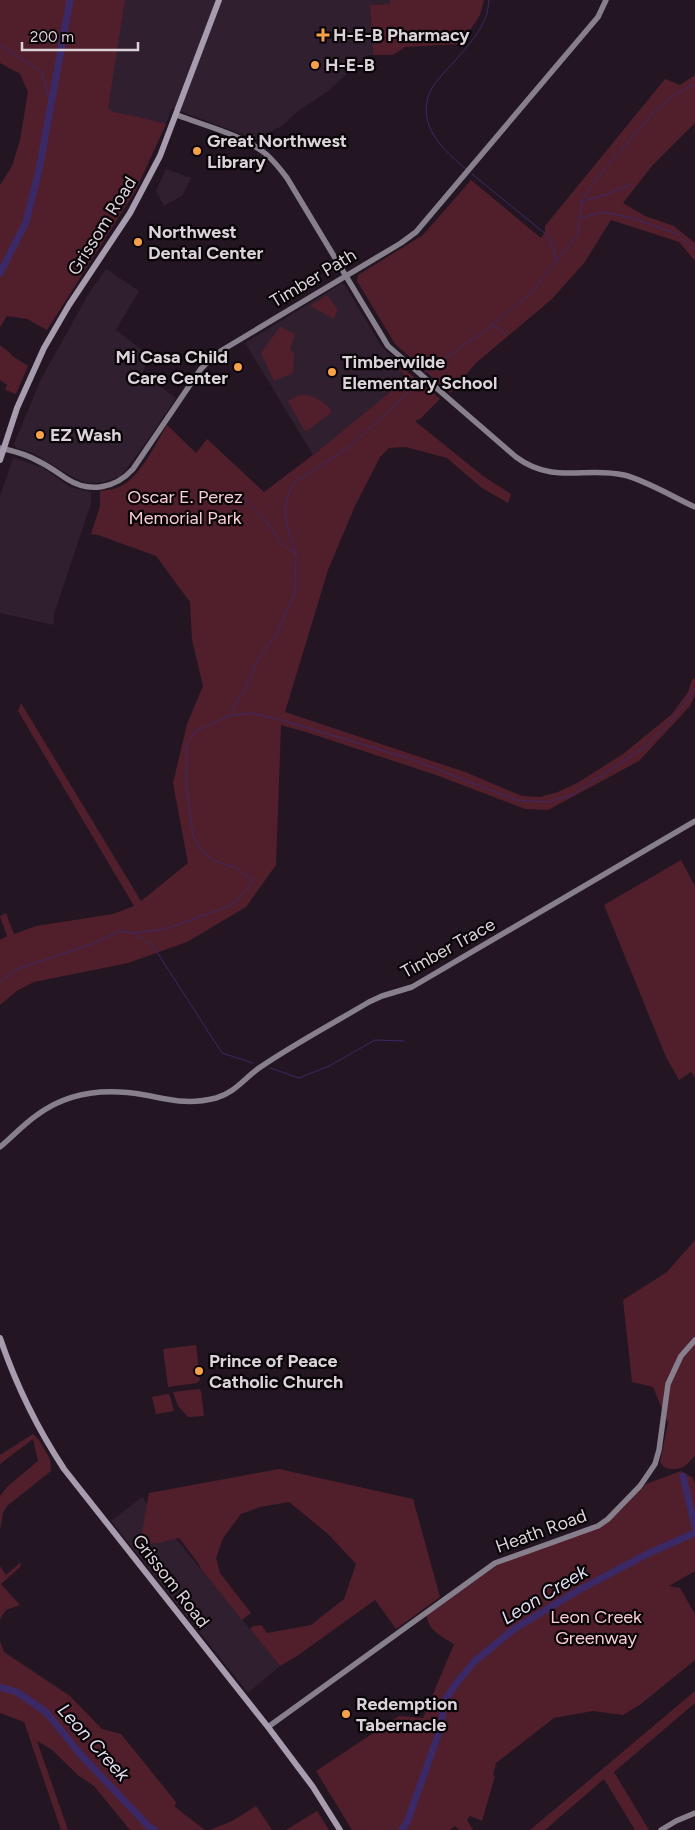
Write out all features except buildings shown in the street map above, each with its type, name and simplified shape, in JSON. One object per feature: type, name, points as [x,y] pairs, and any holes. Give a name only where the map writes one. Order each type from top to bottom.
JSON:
[{"type":"main road","name":"Grissom Road","points":[[0,460],[2,448],[17,408],[44,350],[69,305],[143,191],[160,156],[177,115],[218,1]]},
{"type":"main road","name":"Grissom Road","points":[[0,1338],[26,1405],[62,1465],[268,1726],[320,1797],[340,1830]]},
{"type":"street","name":"Timber Path","points":[[2,448],[40,462],[80,485],[91,488],[117,482],[133,469],[200,370],[214,355],[401,243],[425,223],[598,17],[606,0]]},
{"type":"street","points":[[177,115],[245,141],[258,148],[274,162],[287,178],[384,341],[393,351],[516,457],[535,468],[556,473],[608,473],[624,475],[695,507]]},
{"type":"street","name":"Timber Trace","points":[[0,1147],[36,1115],[55,1103],[76,1095],[98,1091],[116,1091],[186,1103],[218,1097],[233,1091],[258,1069],[369,1002],[382,996],[412,988],[695,821]]},
{"type":"street","name":"Heath Road","points":[[268,1726],[495,1563],[598,1526],[608,1519],[640,1486],[655,1464],[661,1443],[668,1384],[676,1365],[695,1340]]},
{"type":"street","points":[[661,1830],[695,1813]]},
{"type":"shaded area","points":[[121,0],[390,0],[390,4],[370,5],[373,55],[368,55],[327,92],[298,111],[282,126],[259,137],[257,140],[172,108],[166,124],[105,113]]},
{"type":"shaded area","points":[[166,169],[191,178],[182,196],[164,206],[156,191]]},
{"type":"shaded area","points":[[106,269],[139,291],[116,330],[150,356],[142,373],[176,398],[121,476],[104,482],[88,483],[74,478],[33,453],[17,448],[14,444],[40,381],[89,293]]},
{"type":"shaded area","name":"Timberwilde Elementary School","points":[[342,283],[382,347],[402,367],[400,369],[406,379],[313,455],[245,343]]},
{"type":"shaded area","points":[[13,458],[42,467],[70,487],[91,492],[91,504],[54,614],[54,625],[0,613],[0,496]]},
{"type":"shaded area","points":[[142,1497],[280,1666],[248,1693],[111,1521]]},
{"type":"green space","points":[[0,0],[125,0],[108,108],[113,112],[166,124],[136,190],[47,330],[27,319],[7,316],[0,327],[0,185],[12,166],[20,140],[28,92],[20,74],[0,63]]},
{"type":"green space","points":[[390,0],[484,0],[480,15],[461,44],[405,47],[393,55],[373,55],[370,5],[390,4]]},
{"type":"green space","points":[[695,75],[695,123],[652,166],[623,203],[645,216],[674,226],[695,243],[695,261],[679,242],[611,220],[584,263],[552,299],[476,363],[450,393],[395,344],[357,281],[358,275],[423,235],[471,180],[541,238],[545,232],[545,226],[665,79],[680,85]]},
{"type":"green space","points":[[327,295],[338,310],[334,319],[310,306]]},
{"type":"green space","points":[[280,327],[295,334],[290,350],[294,352],[293,373],[274,381],[261,353]]},
{"type":"green space","points":[[0,345],[28,366],[16,394],[5,390],[7,385],[0,380]]},
{"type":"green space","name":"Oscar E. Perez Memorial Park","points":[[402,367],[440,399],[420,419],[415,421],[483,476],[511,494],[508,503],[482,488],[447,458],[406,447],[389,448],[380,457],[355,506],[328,570],[285,712],[465,772],[522,796],[540,797],[558,792],[577,783],[623,754],[672,714],[688,692],[692,680],[695,678],[695,695],[690,706],[639,761],[548,810],[525,809],[436,775],[281,725],[276,865],[246,907],[187,942],[128,963],[34,982],[18,990],[0,1005],[0,940],[7,936],[0,916],[6,913],[14,934],[36,926],[113,914],[134,906],[18,711],[21,703],[141,901],[188,863],[173,783],[187,724],[203,686],[192,640],[190,602],[156,556],[91,534],[100,506],[100,491],[118,487],[130,480],[148,458],[167,425],[196,453],[207,439],[264,492],[313,455],[406,379],[400,369]]},
{"type":"green space","points":[[304,394],[323,403],[332,412],[307,431],[304,430],[288,401]]},
{"type":"green space","points":[[681,860],[695,886],[695,1078],[691,1072],[679,1080],[666,1057],[604,905]]},
{"type":"green space","points":[[695,1240],[695,1456],[683,1467],[672,1469],[665,1467],[660,1462],[668,1423],[653,1387],[632,1382],[623,1300],[667,1272]]},
{"type":"green space","points":[[196,1345],[200,1380],[197,1383],[168,1387],[163,1349]]},
{"type":"green space","points":[[199,1389],[201,1391],[204,1416],[188,1417],[178,1406],[173,1392]]},
{"type":"green space","points":[[168,1394],[174,1411],[156,1414],[152,1397]]},
{"type":"green space","points":[[33,1434],[39,1440],[50,1459],[51,1471],[7,1506],[3,1513],[0,1530],[0,1496],[7,1487],[38,1461],[33,1439],[0,1464],[0,1455]]},
{"type":"green space","points":[[279,1469],[413,1499],[440,1597],[396,1629],[375,1600],[280,1666],[250,1629],[253,1626],[261,1625],[267,1633],[311,1625],[344,1599],[356,1564],[328,1534],[289,1502],[260,1507],[241,1514],[223,1538],[216,1558],[220,1573],[251,1613],[242,1620],[179,1538],[158,1543],[140,1544],[149,1493]]},
{"type":"green space","name":"Leon Creek Greenway","points":[[681,1471],[693,1478],[695,1485],[695,1571],[669,1586],[680,1588],[695,1614],[695,1660],[641,1704],[623,1715],[593,1711],[554,1718],[496,1763],[493,1775],[495,1776],[482,1821],[470,1816],[467,1820],[473,1830],[459,1830],[455,1826],[450,1830],[352,1830],[316,1771],[399,1716],[423,1718],[454,1644],[433,1629],[427,1615],[499,1564],[595,1529],[621,1510],[646,1484]]},
{"type":"green space","points":[[21,1562],[20,1567],[1,1584],[20,1605],[6,1610],[0,1619],[0,1566],[6,1575]]},
{"type":"green space","points":[[0,1641],[4,1652],[70,1696],[102,1729],[121,1734],[176,1802],[175,1807],[205,1830],[130,1830],[94,1786],[79,1776],[51,1749],[37,1741],[68,1830],[61,1830],[24,1722],[0,1713]]},
{"type":"green space","points":[[695,1691],[695,1703],[614,1772],[649,1830],[635,1830],[604,1779],[545,1830],[530,1830]]},
{"type":"green space","points":[[256,1806],[272,1830],[210,1830],[232,1821]]},
{"type":"green space","points":[[317,1811],[329,1830],[286,1830]]},
{"type":"waterway","points":[[0,273],[26,222],[39,170],[70,0]]},
{"type":"waterway","points":[[466,169],[449,154],[434,136],[426,115],[427,104],[430,92],[436,82],[480,29],[487,14],[489,0]]},
{"type":"waterway","points":[[0,45],[42,72],[50,104]]},
{"type":"waterway","points":[[424,373],[483,332],[529,295],[578,234],[582,201],[596,179],[654,112],[672,97],[695,85]]},
{"type":"waterway","points":[[472,174],[548,236],[555,252],[555,261]]},
{"type":"waterway","points":[[583,201],[605,195],[632,184]]},
{"type":"waterway","points":[[581,218],[601,212],[632,218],[678,234],[695,250]]},
{"type":"waterway","points":[[493,326],[500,329],[506,335]]},
{"type":"waterway","points":[[0,982],[17,969],[89,945],[120,931],[134,933],[165,929],[230,906],[238,900],[253,880],[236,868],[212,860],[201,849],[193,836],[186,782],[187,743],[196,731],[228,716],[245,690],[259,658],[277,634],[295,592],[296,555],[287,526],[285,507],[289,492],[295,482],[349,447],[402,399],[420,378]]},
{"type":"waterway","points":[[242,495],[265,520],[282,544],[295,554]]},
{"type":"waterway","points":[[228,716],[251,713],[281,720],[411,759],[516,800],[548,802],[574,794],[646,746],[683,707],[695,688]]},
{"type":"waterway","points":[[135,934],[153,946],[222,1053],[253,1063]]},
{"type":"waterway","points":[[270,1068],[299,1078],[329,1066],[375,1040],[404,1041]]},
{"type":"waterway","points":[[683,1476],[695,1527]]},
{"type":"waterway","name":"Leon Creek","points":[[402,1830],[407,1822],[442,1724],[443,1703],[475,1661],[514,1629],[579,1590],[649,1553],[695,1533]]},
{"type":"waterway","name":"Leon Creek","points":[[0,1687],[17,1692],[46,1712],[81,1755],[150,1828],[155,1830]]},
{"type":"place","name":"H-E-B Pharmacy","points":[[323,35]]},
{"type":"place","name":"H-E-B","points":[[315,65]]},
{"type":"place","name":"Great Northwest Library","points":[[197,151]]},
{"type":"place","name":"Northwest Dental Center","points":[[138,242]]},
{"type":"place","name":"Mi Casa Child Care Center","points":[[238,367]]},
{"type":"place","name":"Timberwilde Elementary School","points":[[332,372]]},
{"type":"place","name":"EZ Wash","points":[[40,435]]},
{"type":"place","name":"Prince of Peace Catholic Church","points":[[199,1371]]},
{"type":"place","name":"Redemption Tabernacle","points":[[346,1714]]}]
